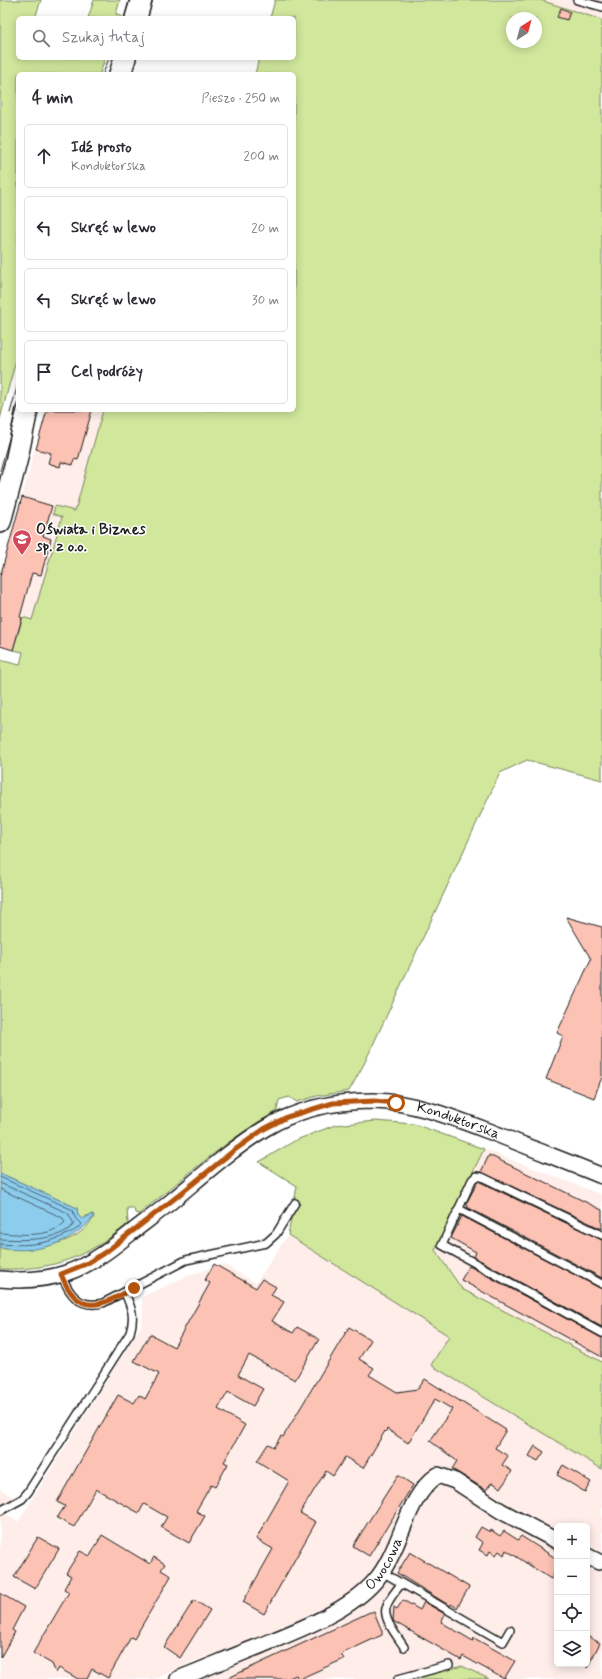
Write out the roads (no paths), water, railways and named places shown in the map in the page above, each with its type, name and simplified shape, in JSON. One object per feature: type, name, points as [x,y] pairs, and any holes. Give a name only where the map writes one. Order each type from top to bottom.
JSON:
[{"type":"main road","points":[[137,16],[141,0]]},
{"type":"main road","points":[[121,72],[124,60]]},
{"type":"main road","points":[[0,522],[16,462],[27,412]]},
{"type":"street","name":"Konduktorska","points":[[0,1279],[35,1279],[61,1274],[86,1264],[107,1251],[232,1152],[264,1129],[287,1117],[333,1103],[374,1101],[422,1108],[450,1116],[602,1176]]},
{"type":"street","name":"Owocowa","points":[[178,1679],[307,1627],[356,1599],[375,1581],[390,1560],[417,1497],[428,1481],[438,1475],[455,1481],[501,1511],[554,1539]]},
{"type":"lane","points":[[577,0],[602,7]]},
{"type":"lane","points":[[602,1235],[482,1177],[476,1176],[472,1180],[442,1245],[602,1333]]},
{"type":"lane","points":[[61,1274],[72,1295],[86,1304],[103,1304],[186,1260],[266,1243],[276,1234],[295,1203]]},
{"type":"lane","points":[[459,1209],[602,1284]]},
{"type":"lane","points":[[0,1511],[22,1499],[28,1492],[130,1334],[133,1321],[132,1309],[125,1293]]},
{"type":"lane","points":[[382,1572],[503,1642],[510,1630]]},
{"type":"lane","points":[[401,1584],[386,1606],[385,1612],[388,1621],[404,1647]]},
{"type":"lane","points":[[398,1679],[449,1665]]},
{"type":"water","points":[[0,1173],[77,1208],[78,1215],[82,1219],[93,1214],[93,1218],[73,1235],[51,1245],[27,1250],[0,1248]]},
{"type":"tram line","points":[[125,16],[130,0]]},
{"type":"tram line","points":[[104,72],[108,60]]},
{"type":"tram line","points":[[10,413],[16,391]]},
{"type":"tram line","points":[[0,471],[16,412]]},
{"type":"place","name":"Oświata i Biznes sp. z o.o.","points":[[22,556]]}]
